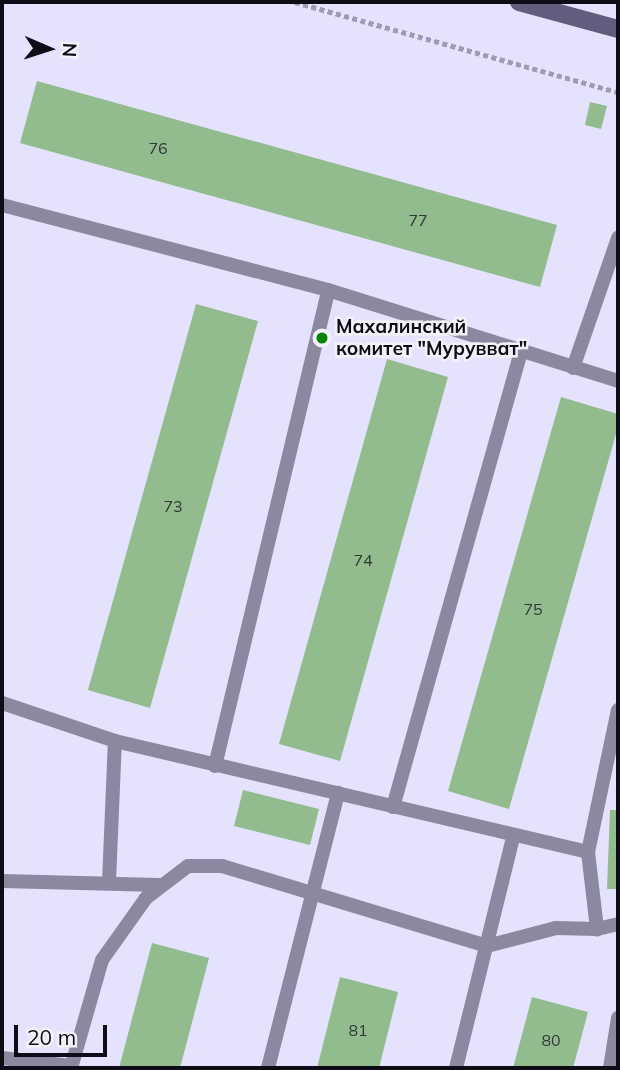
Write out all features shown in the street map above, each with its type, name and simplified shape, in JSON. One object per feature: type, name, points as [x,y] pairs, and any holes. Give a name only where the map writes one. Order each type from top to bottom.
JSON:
[{"type":"street","points":[[519,2],[618,29]]},
{"type":"lane","points":[[2,205],[328,290],[618,381]]},
{"type":"lane","points":[[573,369],[618,238]]},
{"type":"lane","points":[[215,766],[328,290]]},
{"type":"lane","points":[[393,807],[521,351]]},
{"type":"lane","points":[[2,703],[115,741],[338,793],[513,838],[588,852]]},
{"type":"lane","points":[[597,929],[588,852],[618,710]]},
{"type":"lane","points":[[109,882],[115,741]]},
{"type":"lane","points":[[268,1068],[338,793]]},
{"type":"lane","points":[[456,1068],[513,838]]},
{"type":"lane","points":[[2,1058],[71,1067],[102,960],[159,885],[180,868],[204,864],[312,892],[486,946],[556,928],[597,929],[618,924]]},
{"type":"lane","points":[[2,881],[159,885]]},
{"type":"lane","points":[[610,1068],[618,1018]]},
{"type":"path","points":[[295,2],[618,92]]},
{"type":"building","points":[[37,81],[557,225],[540,287],[20,143]]},
{"type":"building","points":[[590,102],[607,106],[601,129],[585,125]]},
{"type":"building","points":[[196,304],[258,321],[150,708],[88,690]]},
{"type":"building","points":[[387,359],[448,377],[340,761],[279,744]]},
{"type":"building","points":[[561,397],[618,414],[618,427],[509,809],[448,791]]},
{"type":"building","points":[[243,790],[319,809],[310,845],[234,826]]},
{"type":"building","points":[[610,810],[618,810],[618,889],[607,889]]},
{"type":"building","points":[[152,943],[209,958],[180,1068],[119,1068]]},
{"type":"building","points":[[340,977],[398,992],[379,1068],[317,1068]]},
{"type":"building","points":[[532,997],[588,1012],[573,1068],[513,1068]]},
{"type":"place","name":"Махалинский комитет \"Мурувват\"","points":[[322,338]]}]
